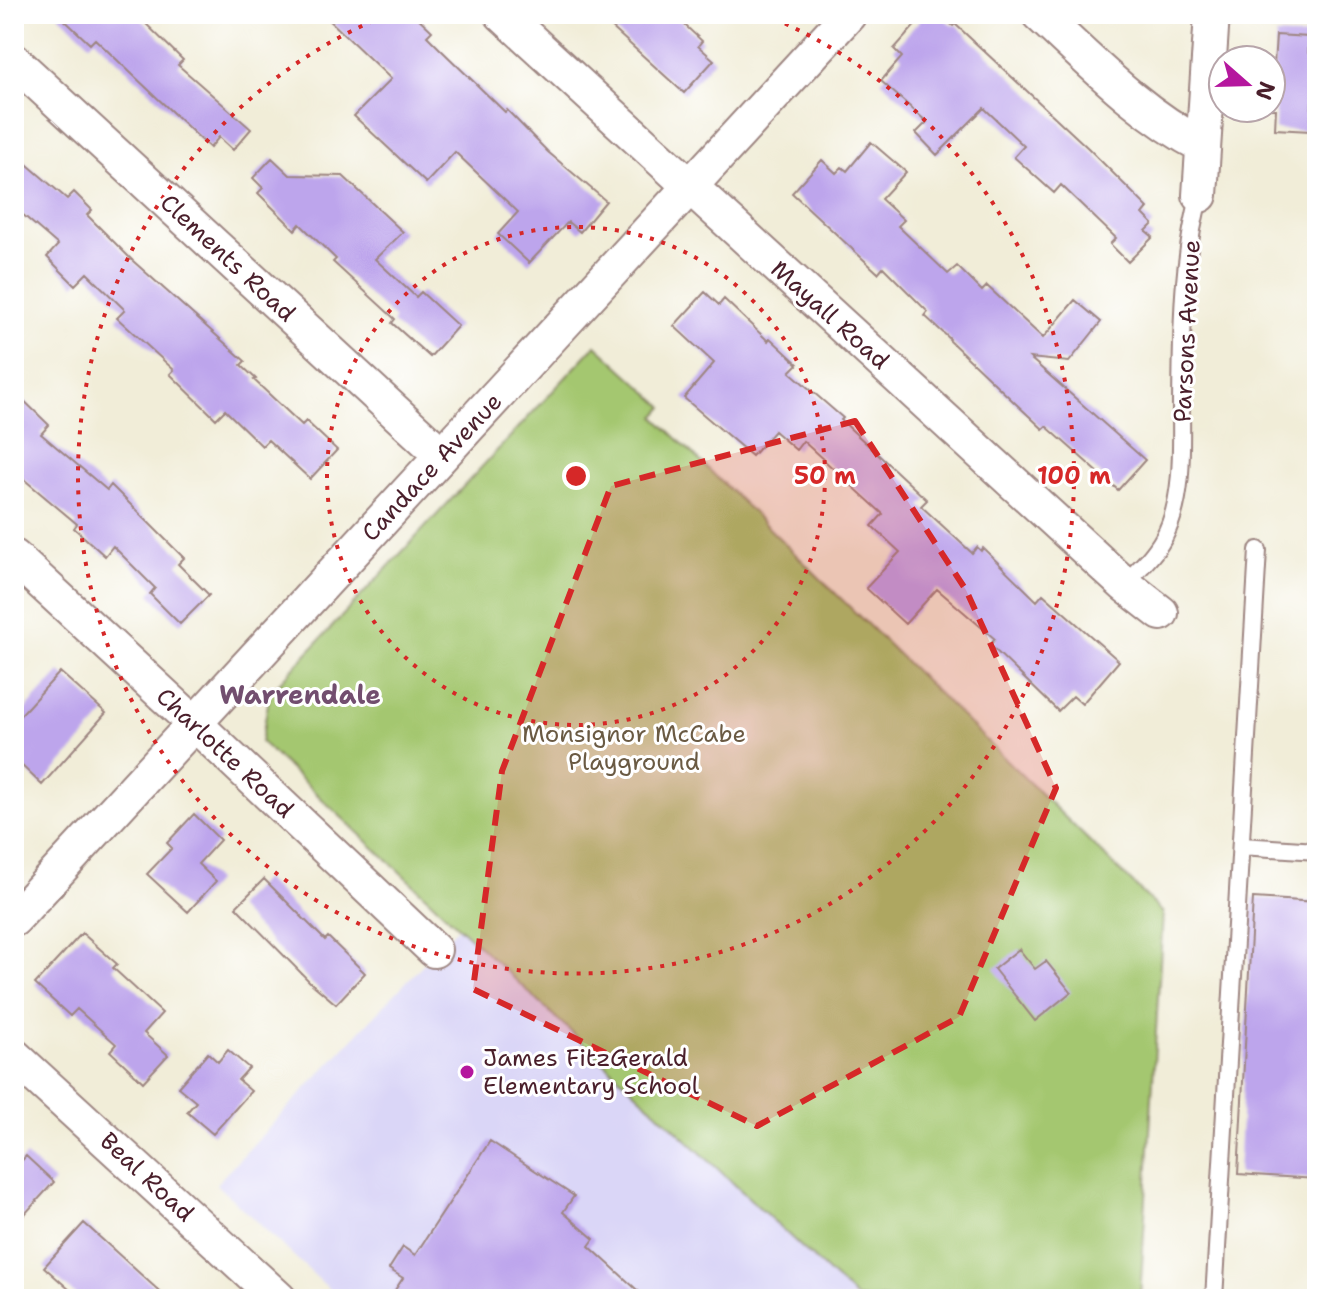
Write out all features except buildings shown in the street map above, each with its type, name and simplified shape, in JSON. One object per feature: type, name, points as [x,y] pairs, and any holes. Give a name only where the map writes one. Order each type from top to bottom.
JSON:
[{"type":"street","name":"Mayall Road","points":[[502,14],[1124,584],[1161,613]]},
{"type":"street","name":"Candace Avenue","points":[[14,919],[849,14]]},
{"type":"street","points":[[1039,14],[1137,103],[1203,146]]},
{"type":"street","name":"Parsons Avenue","points":[[1200,195],[1212,14]]},
{"type":"street","name":"Clements Road","points":[[14,61],[442,455]]},
{"type":"street","name":"Charlotte Road","points":[[14,557],[434,950]]},
{"type":"street","name":"Beal Road","points":[[14,1056],[279,1299]]},
{"type":"lane","name":"Parsons Avenue","points":[[1124,584],[1159,545],[1167,531],[1177,495],[1184,285],[1200,195]]},
{"type":"lane","points":[[1214,1299],[1258,550]]},
{"type":"lane","points":[[1241,846],[1317,851]]},
{"type":"highlighted area","points":[[855,421],[966,590],[1056,788],[959,1017],[757,1126],[473,989],[502,771],[611,486]]},
{"type":"shaded area","name":"James FitzGerald Elementary School","points":[[458,927],[857,1299],[340,1299],[216,1184]]},
{"type":"green space","name":"Monsignor McCabe Playground","points":[[596,345],[664,407],[655,417],[1163,913],[1140,1299],[857,1299],[261,742],[270,693]]},
{"type":"place","name":"James FitzGerald Elementary School","points":[[467,1072]]},
{"type":"district","name":"Warrendale","points":[[300,694]]}]
